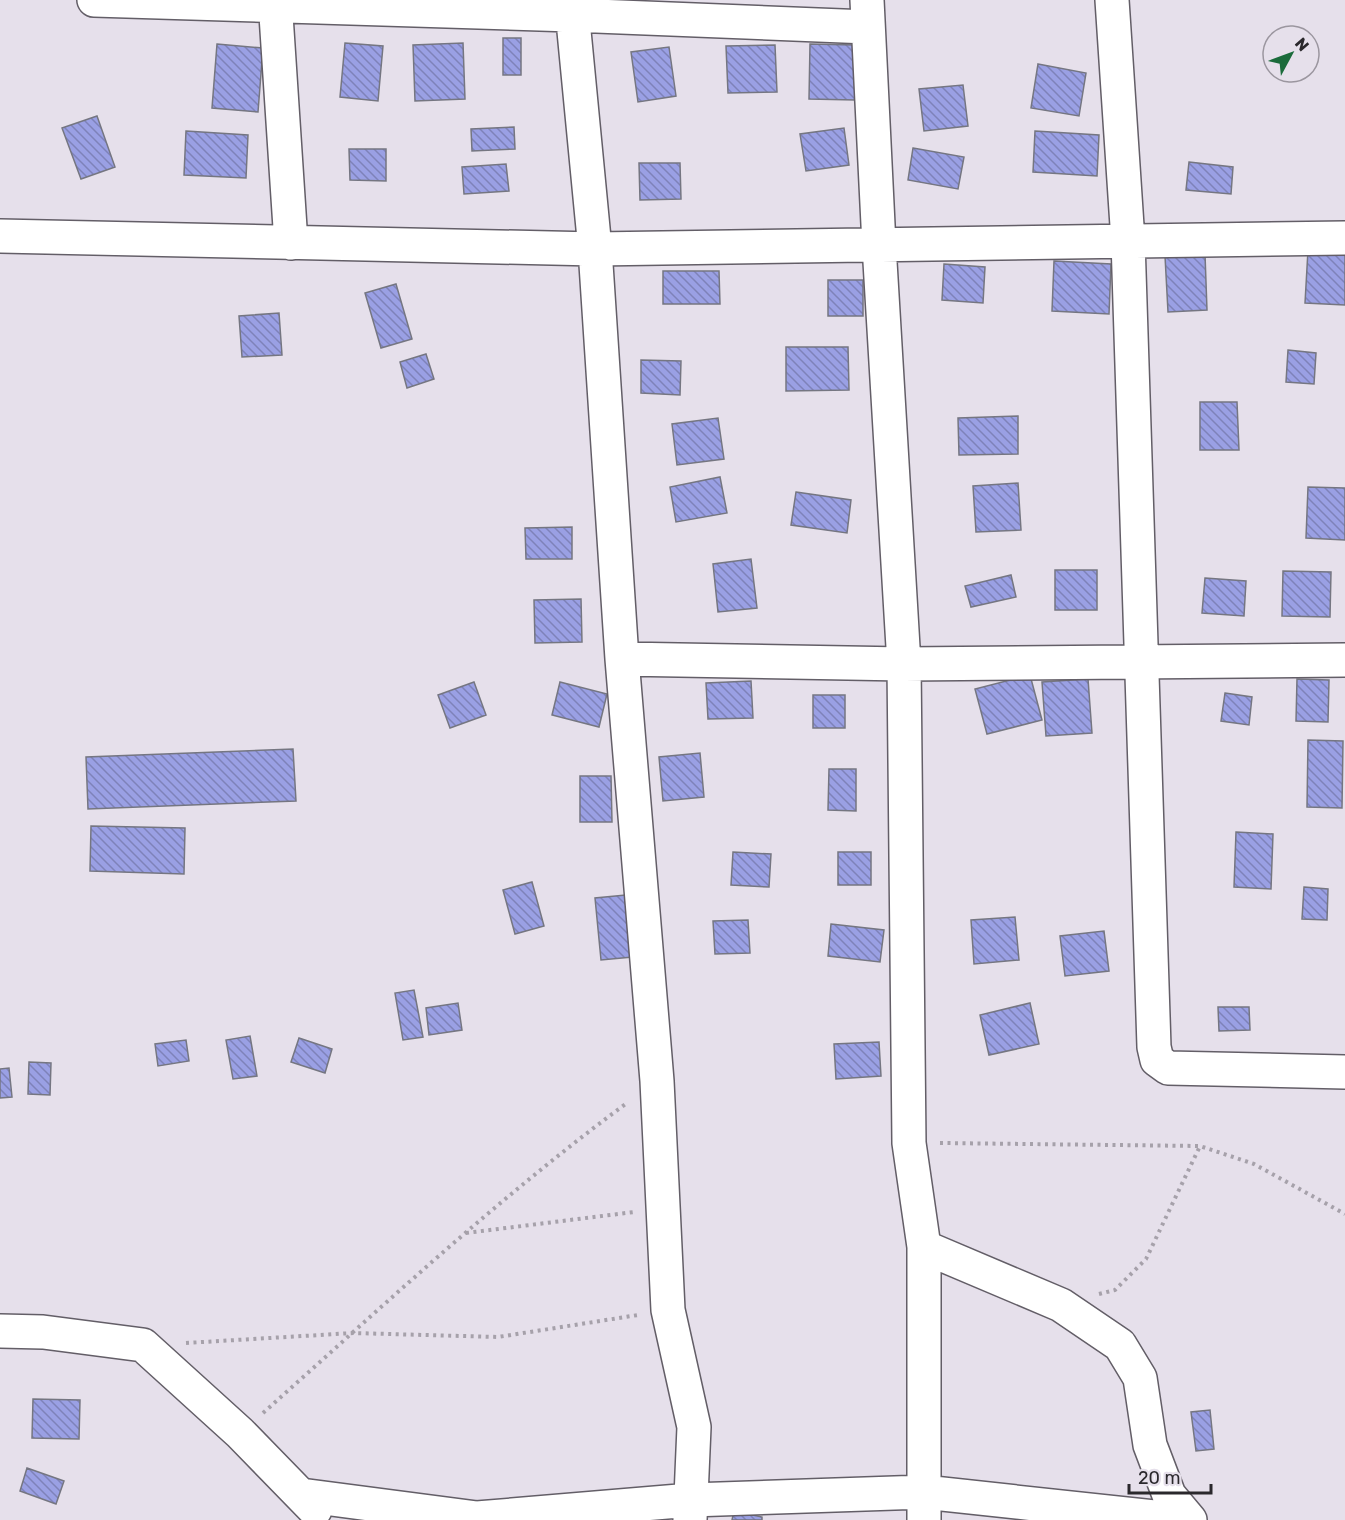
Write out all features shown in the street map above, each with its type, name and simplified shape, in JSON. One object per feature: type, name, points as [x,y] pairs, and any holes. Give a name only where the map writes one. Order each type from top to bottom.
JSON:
[{"type":"street","points":[[94,0],[868,14],[904,664],[909,1143],[924,1247],[924,1506]]},
{"type":"street","points":[[1112,0],[1128,241],[1154,1035],[1157,1060],[1168,1068],[1345,1072]]},
{"type":"street","points":[[276,3],[291,243]]},
{"type":"street","points":[[571,7],[595,249],[622,659],[657,1081],[668,1310],[694,1427],[690,1510]]},
{"type":"street","points":[[0,236],[595,249],[1345,238]]},
{"type":"street","points":[[622,659],[904,664],[1345,660]]},
{"type":"street","points":[[924,1247],[1061,1305],[1120,1345],[1140,1378],[1150,1445],[1169,1495],[1190,1520]]},
{"type":"street","points":[[0,1331],[43,1332],[143,1345],[240,1433],[325,1520]]},
{"type":"street","points":[[301,1495],[477,1518],[690,1510],[924,1506],[1182,1520]]},
{"type":"path","points":[[240,1433],[465,1233],[582,1136],[657,1081]]},
{"type":"path","points":[[909,1143],[1200,1146],[1254,1164],[1345,1214]]},
{"type":"path","points":[[1061,1305],[1115,1290],[1146,1259],[1200,1146]]},
{"type":"path","points":[[465,1233],[663,1208]]},
{"type":"path","points":[[143,1345],[353,1333],[498,1337],[668,1310]]},
{"type":"building","points":[[503,38],[521,38],[521,75],[503,75]]},
{"type":"building","points":[[345,43],[383,46],[378,101],[340,97]]},
{"type":"building","points":[[463,43],[465,99],[415,101],[413,45]]},
{"type":"building","points":[[217,44],[263,48],[258,112],[212,108]]},
{"type":"building","points":[[810,44],[855,45],[855,100],[809,99]]},
{"type":"building","points":[[775,45],[777,92],[728,93],[726,46]]},
{"type":"building","points":[[669,47],[676,96],[638,102],[631,52]]},
{"type":"building","points":[[1038,64],[1086,73],[1079,116],[1031,108]]},
{"type":"building","points":[[963,85],[968,126],[924,131],[919,89]]},
{"type":"building","points":[[97,116],[115,167],[81,179],[62,128]]},
{"type":"building","points":[[514,127],[515,149],[472,151],[471,129]]},
{"type":"building","points":[[844,128],[849,165],[806,171],[800,134]]},
{"type":"building","points":[[186,131],[248,135],[246,178],[184,175]]},
{"type":"building","points":[[1035,131],[1099,135],[1097,176],[1033,172]]},
{"type":"building","points":[[913,148],[964,157],[958,189],[908,180]]},
{"type":"building","points":[[349,149],[386,149],[386,181],[350,180]]},
{"type":"building","points":[[1189,162],[1233,167],[1231,194],[1186,190]]},
{"type":"building","points":[[639,163],[680,163],[681,199],[640,200]]},
{"type":"building","points":[[506,164],[509,191],[464,194],[462,167]]},
{"type":"building","points":[[1308,250],[1345,252],[1345,305],[1305,303]]},
{"type":"building","points":[[1205,254],[1207,310],[1168,312],[1165,256]]},
{"type":"building","points":[[1054,261],[1111,264],[1109,314],[1052,311]]},
{"type":"building","points":[[944,264],[985,267],[983,303],[942,300]]},
{"type":"building","points":[[663,271],[719,271],[720,304],[663,304]]},
{"type":"building","points":[[828,280],[863,280],[863,316],[828,316]]},
{"type":"building","points":[[396,284],[412,339],[381,348],[365,293]]},
{"type":"building","points":[[279,313],[282,355],[242,357],[239,316]]},
{"type":"building","points":[[786,347],[848,347],[849,390],[786,391]]},
{"type":"building","points":[[1288,350],[1316,353],[1314,384],[1286,382]]},
{"type":"building","points":[[426,354],[434,379],[407,388],[400,362]]},
{"type":"building","points":[[641,360],[681,361],[680,395],[641,393]]},
{"type":"building","points":[[1200,402],[1237,402],[1239,450],[1200,450]]},
{"type":"building","points":[[1018,416],[1018,454],[959,455],[958,418]]},
{"type":"building","points":[[718,418],[724,459],[677,465],[672,424]]},
{"type":"building","points":[[720,477],[727,513],[676,522],[670,487]]},
{"type":"building","points":[[1018,483],[1021,530],[976,532],[973,486]]},
{"type":"building","points":[[1308,487],[1345,488],[1345,540],[1306,538]]},
{"type":"building","points":[[796,492],[851,500],[847,533],[791,525]]},
{"type":"building","points":[[572,527],[572,559],[526,559],[525,528]]},
{"type":"building","points":[[751,559],[757,608],[718,612],[713,564]]},
{"type":"building","points":[[1055,570],[1097,570],[1097,610],[1055,610]]},
{"type":"building","points":[[1283,571],[1331,572],[1330,617],[1282,616]]},
{"type":"building","points":[[1011,575],[1016,597],[971,607],[965,586]]},
{"type":"building","points":[[1205,578],[1246,581],[1244,616],[1202,613]]},
{"type":"building","points":[[581,599],[582,642],[535,643],[534,600]]},
{"type":"building","points":[[1030,675],[1042,720],[987,734],[975,689]]},
{"type":"building","points":[[1088,679],[1092,733],[1046,736],[1042,682]]},
{"type":"building","points":[[1297,679],[1329,680],[1328,722],[1296,721]]},
{"type":"building","points":[[751,681],[753,718],[708,719],[706,683]]},
{"type":"building","points":[[474,682],[486,715],[450,728],[438,695]]},
{"type":"building","points":[[560,682],[607,694],[599,727],[552,715]]},
{"type":"building","points":[[1225,693],[1252,697],[1249,725],[1221,721]]},
{"type":"building","points":[[813,695],[845,695],[845,728],[813,728]]},
{"type":"building","points":[[1308,740],[1343,741],[1342,808],[1307,807]]},
{"type":"building","points":[[293,749],[296,801],[88,809],[86,757]]},
{"type":"building","points":[[700,753],[704,797],[663,801],[659,757]]},
{"type":"building","points":[[829,769],[856,769],[856,811],[828,810]]},
{"type":"building","points":[[580,776],[611,776],[612,822],[580,822]]},
{"type":"building","points":[[91,826],[185,828],[184,874],[90,871]]},
{"type":"building","points":[[1236,832],[1273,834],[1271,889],[1234,887]]},
{"type":"building","points":[[733,852],[771,854],[769,887],[731,885]]},
{"type":"building","points":[[838,852],[871,852],[871,885],[838,885]]},
{"type":"building","points":[[532,882],[544,926],[515,934],[503,890]]},
{"type":"building","points":[[1304,887],[1328,889],[1327,920],[1302,919]]},
{"type":"building","points":[[636,894],[643,956],[601,960],[595,898]]},
{"type":"building","points":[[1015,917],[1019,960],[974,964],[971,920]]},
{"type":"building","points":[[748,920],[750,953],[715,954],[713,921]]},
{"type":"building","points":[[831,924],[884,930],[880,962],[828,956]]},
{"type":"building","points":[[1104,931],[1109,971],[1065,976],[1060,936]]},
{"type":"building","points":[[414,990],[423,1037],[403,1040],[395,993]]},
{"type":"building","points":[[458,1003],[462,1030],[429,1035],[426,1008]]},
{"type":"building","points":[[1030,1003],[1039,1044],[989,1055],[980,1015]]},
{"type":"building","points":[[1218,1007],[1249,1007],[1250,1030],[1219,1031]]},
{"type":"building","points":[[250,1036],[257,1076],[233,1079],[226,1040]]},
{"type":"building","points":[[299,1038],[332,1049],[325,1073],[291,1062]]},
{"type":"building","points":[[186,1040],[189,1061],[158,1066],[155,1044]]},
{"type":"building","points":[[879,1042],[881,1076],[836,1079],[834,1044]]},
{"type":"building","points":[[29,1062],[51,1063],[50,1095],[28,1094]]},
{"type":"building","points":[[9,1068],[12,1097],[0,1098],[0,1069]]},
{"type":"building","points":[[33,1399],[80,1400],[79,1439],[32,1438]]},
{"type":"building","points":[[1210,1410],[1214,1449],[1196,1451],[1191,1412]]},
{"type":"building","points":[[27,1468],[64,1481],[56,1504],[20,1491]]},
{"type":"building","points":[[734,1511],[762,1517],[762,1520],[732,1520]]}]
